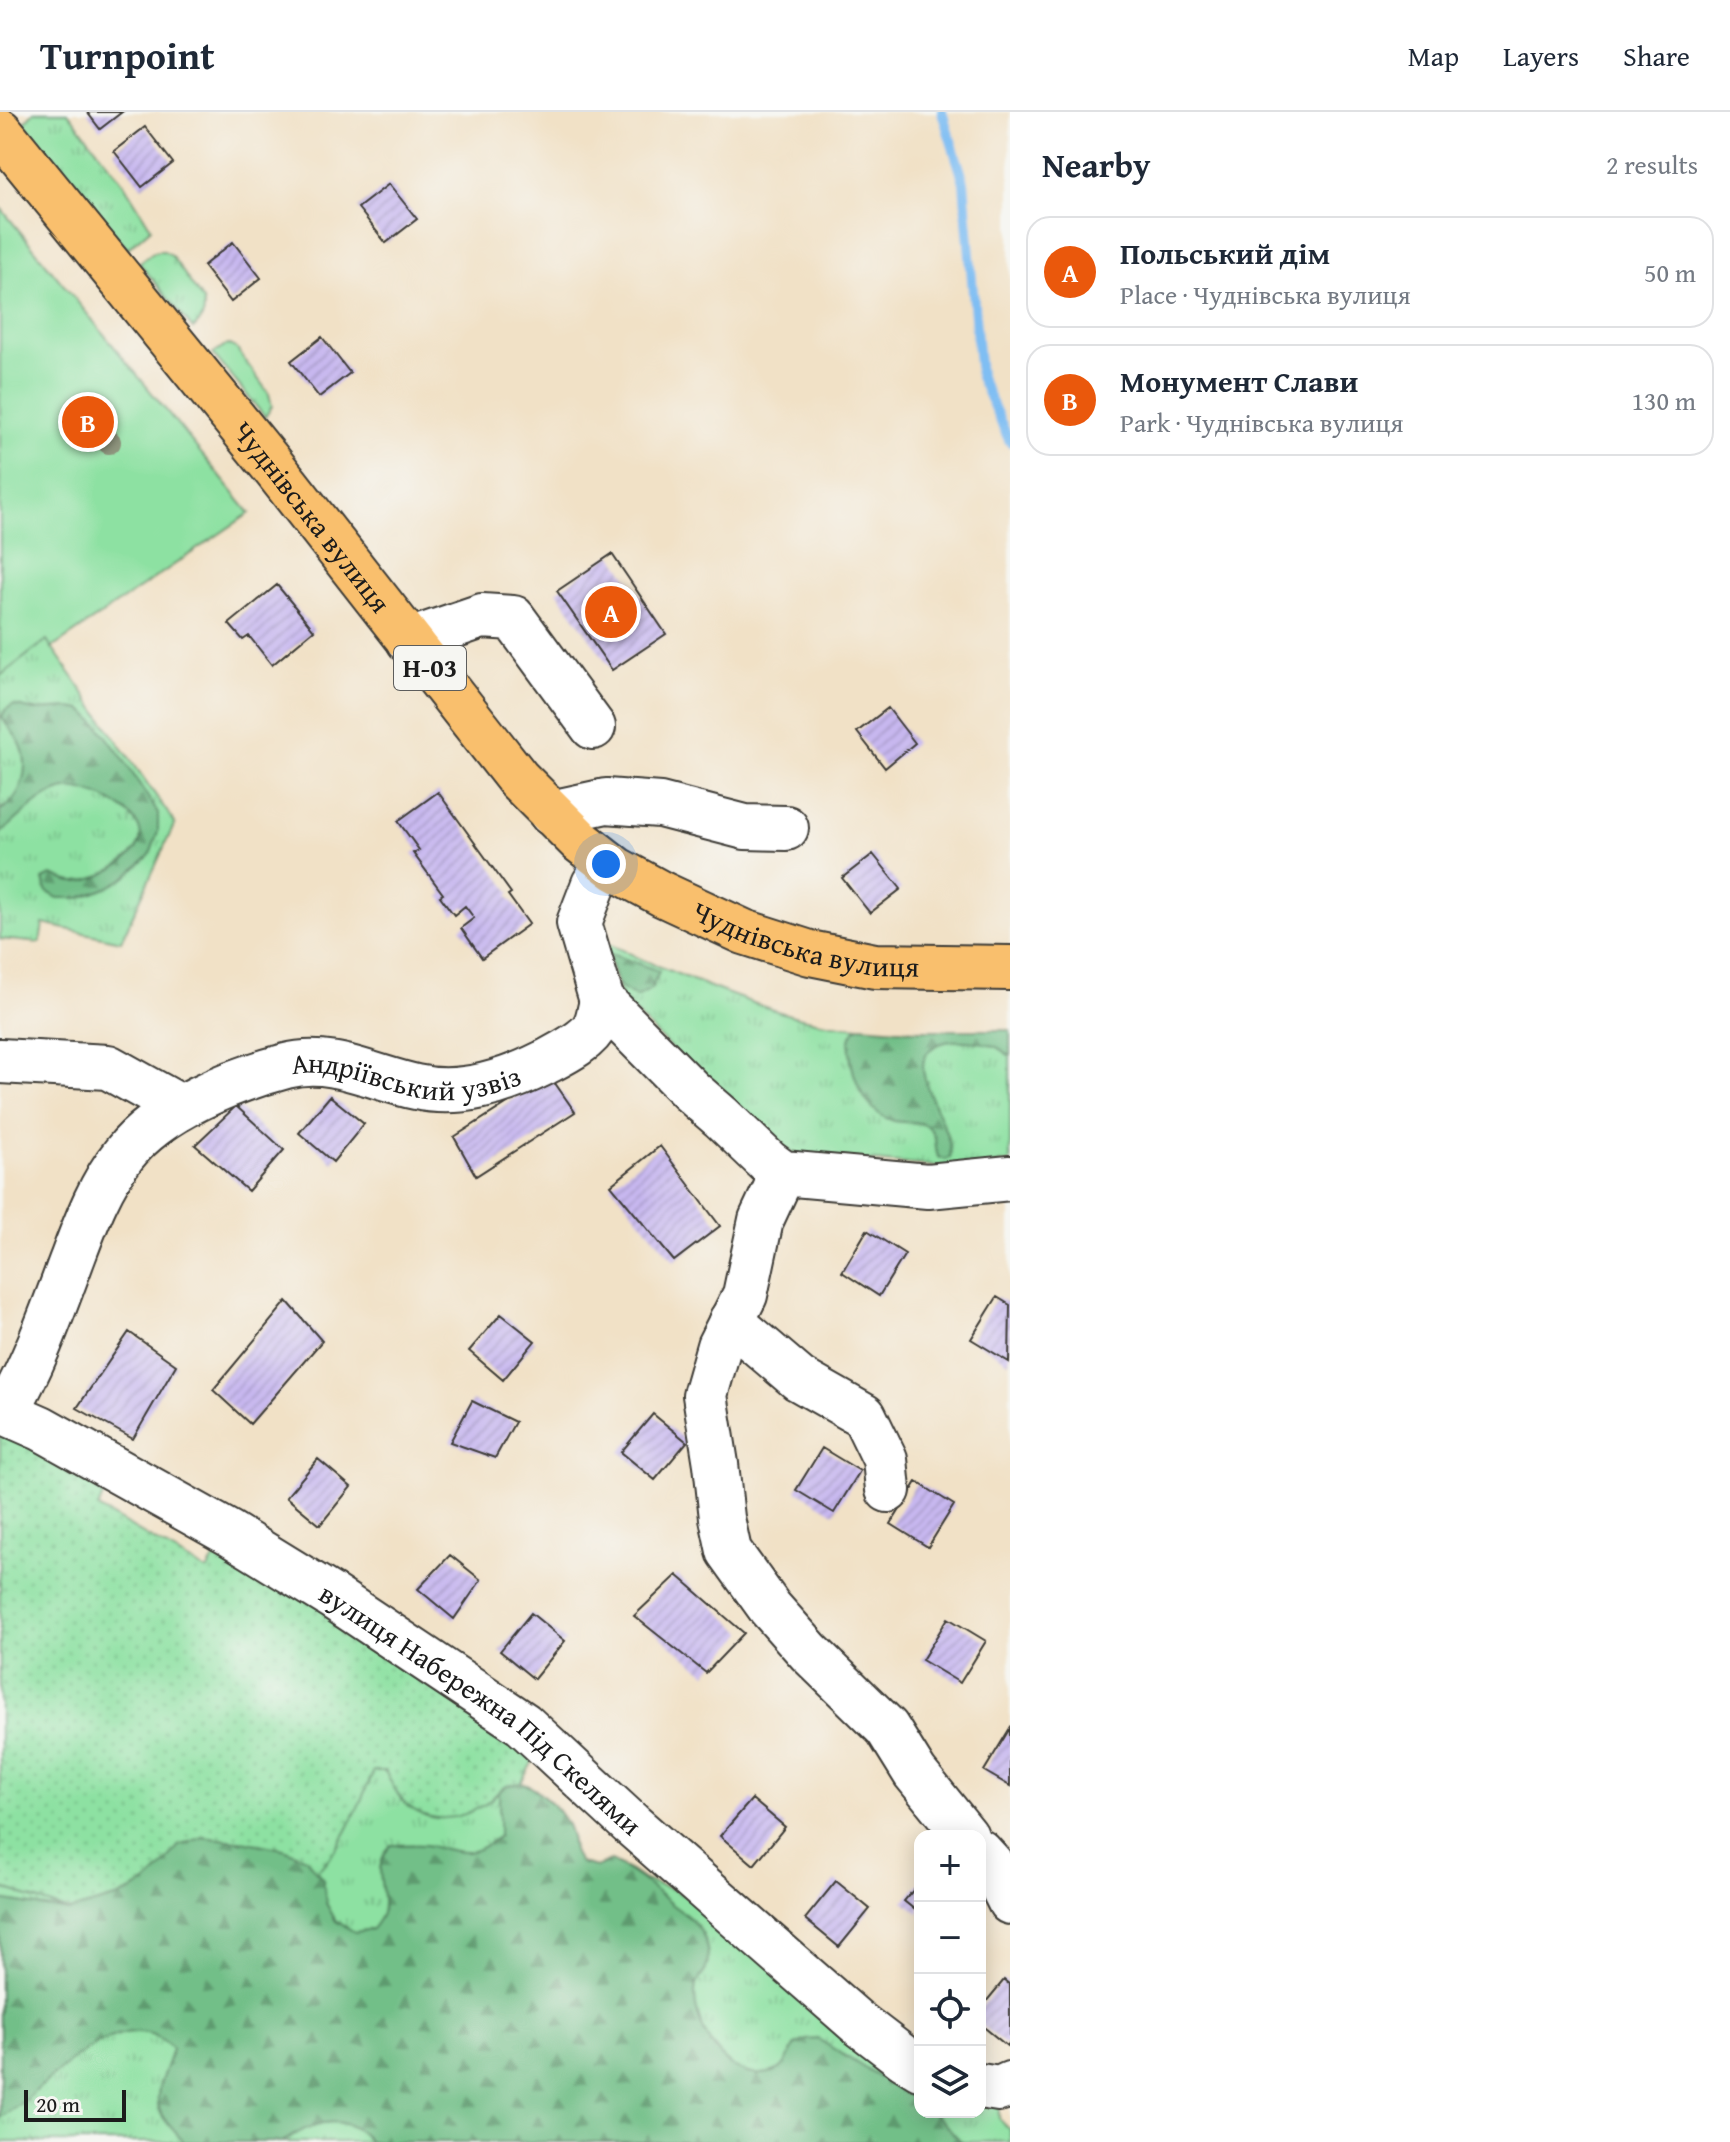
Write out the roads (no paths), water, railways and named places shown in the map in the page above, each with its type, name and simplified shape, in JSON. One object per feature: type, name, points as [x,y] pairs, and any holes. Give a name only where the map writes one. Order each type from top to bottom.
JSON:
[{"type":"main road","name":"Чуднівська вулиця","points":[[0,131],[271,464],[518,779],[580,841],[601,874],[650,917],[790,975],[839,986],[896,992],[1010,992]]},
{"type":"main road","name":"Чуднівська вулиця","points":[[0,169],[253,477],[467,755],[556,855],[662,894],[744,932],[810,953],[875,966],[1010,968]]},
{"type":"street","points":[[0,131],[17,112]]},
{"type":"street","points":[[409,641],[482,616],[513,618],[593,727]]},
{"type":"street","points":[[551,813],[606,801],[660,805],[745,827],[786,828]]},
{"type":"street","points":[[601,874],[579,923],[602,1001],[691,1091],[768,1162],[783,1173],[928,1186],[1010,1178]]},
{"type":"street","name":"Андріївський узвіз","points":[[3,1411],[27,1375],[102,1189],[124,1154],[143,1133],[180,1107],[245,1079],[289,1065],[327,1062],[417,1088],[445,1091],[476,1088],[522,1074],[571,1049],[595,1028],[602,1001]]},
{"type":"street","points":[[0,1061],[108,1067],[180,1107]]},
{"type":"street","points":[[783,1173],[761,1220],[745,1295],[719,1346],[705,1395],[729,1551],[770,1608],[809,1652],[887,1728],[915,1773],[961,1830]]},
{"type":"street","points":[[731,1321],[799,1379],[864,1416],[885,1459],[888,1490]]},
{"type":"street","name":"вулиця Набережна Під Скелями","points":[[3,1411],[41,1428],[229,1533],[333,1597],[523,1724],[631,1824],[857,2022],[914,2064]]},
{"type":"street","points":[[986,1859],[1010,1902]]},
{"type":"street","points":[[986,2087],[999,2089],[1010,2084]]},
{"type":"waterway","points":[[942,112],[964,182],[980,377],[1010,442]]},
{"type":"place","name":"Монумент Слави","points":[[88,422]]},
{"type":"place","name":"Польський дім","points":[[611,612]]}]
